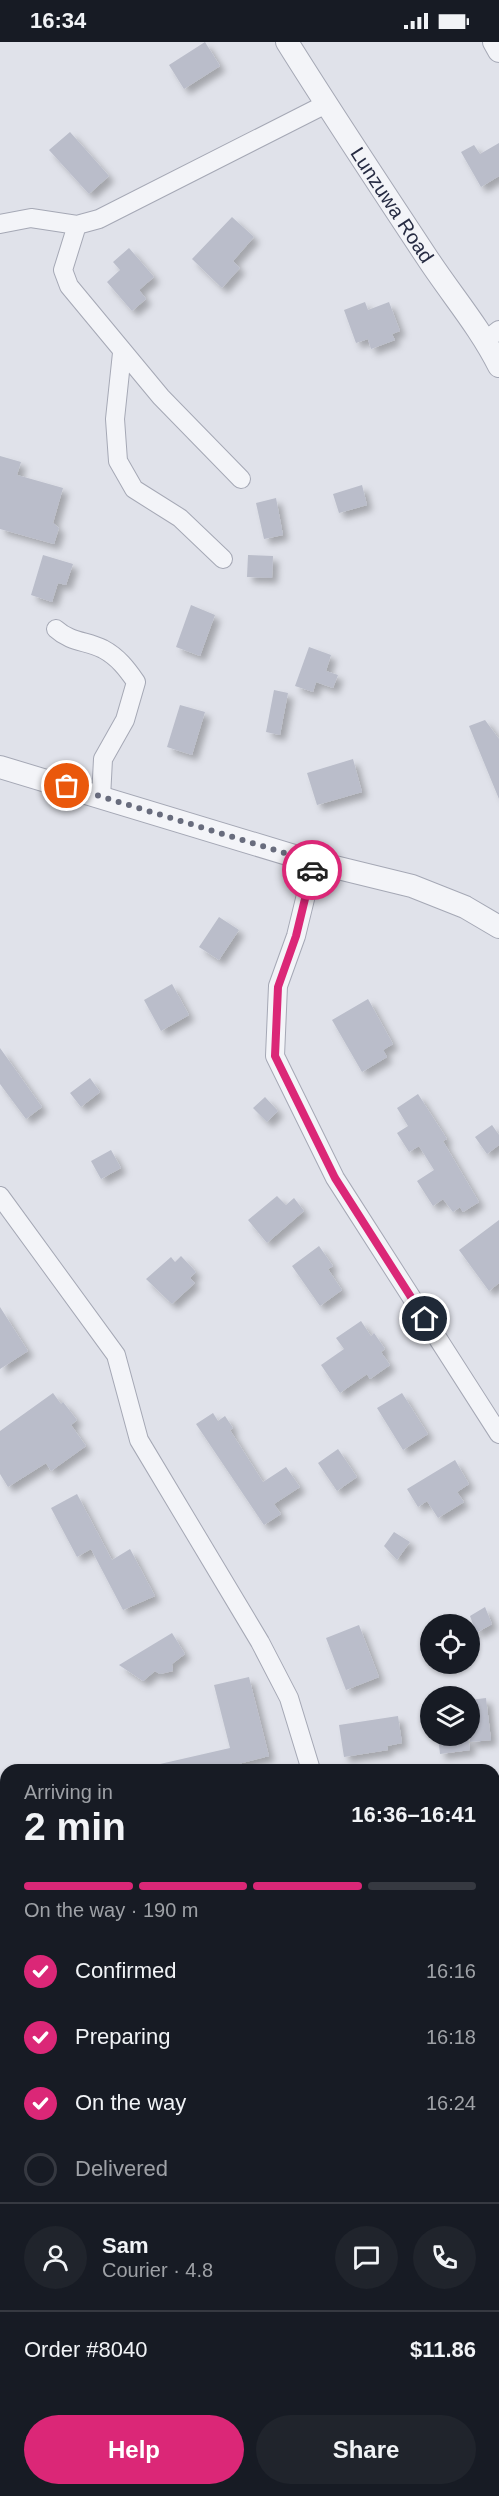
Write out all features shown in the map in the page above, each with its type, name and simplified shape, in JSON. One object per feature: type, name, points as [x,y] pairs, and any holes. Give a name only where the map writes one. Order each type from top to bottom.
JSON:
[{"type":"street","name":"Lunzuwa Road","points":[[287,42],[448,288],[492,335],[499,366]]},
{"type":"street","points":[[494,42],[499,51]]},
{"type":"street","points":[[0,225],[31,218],[78,225],[99,219],[326,104]]},
{"type":"street","points":[[78,225],[63,270],[69,286],[160,397],[241,479]]},
{"type":"street","points":[[122,352],[115,418],[118,460],[134,489],[180,518],[223,559]]},
{"type":"street","points":[[56,629],[65,637],[103,649],[123,664],[136,682],[125,720],[103,759],[101,798]]},
{"type":"street","points":[[0,767],[314,862],[412,886],[465,907],[499,927]]},
{"type":"street","points":[[314,862],[296,936],[278,987],[275,1056],[335,1178],[499,1434]]},
{"type":"street","points":[[0,1196],[116,1355],[139,1440],[265,1651],[289,1698],[309,1764]]},
{"type":"building","points":[[205,42],[220,66],[184,89],[169,65]]},
{"type":"building","points":[[70,132],[109,176],[89,194],[49,150]]},
{"type":"building","points":[[499,143],[499,176],[481,187],[461,152],[474,145],[480,154]]},
{"type":"building","points":[[232,217],[254,237],[233,261],[240,268],[222,288],[192,259]]},
{"type":"building","points":[[129,248],[154,277],[139,290],[146,299],[132,311],[107,282],[120,270],[113,262]]},
{"type":"building","points":[[365,302],[368,310],[389,302],[400,331],[392,334],[395,340],[371,349],[368,339],[356,343],[344,310]]},
{"type":"building","points":[[0,456],[21,462],[17,475],[63,488],[53,523],[59,528],[54,544],[0,529]]},
{"type":"building","points":[[362,485],[367,505],[339,513],[333,494]]},
{"type":"building","points":[[276,498],[283,535],[264,539],[256,503]]},
{"type":"building","points":[[43,555],[73,564],[66,585],[58,583],[52,602],[31,595]]},
{"type":"building","points":[[248,555],[273,556],[272,578],[247,577]]},
{"type":"building","points":[[191,605],[215,615],[200,656],[176,647]]},
{"type":"building","points":[[309,647],[331,655],[326,671],[338,675],[333,688],[316,682],[313,692],[295,686]]},
{"type":"building","points":[[274,690],[288,693],[280,735],[266,732]]},
{"type":"building","points":[[180,705],[205,712],[192,755],[167,747]]},
{"type":"building","points":[[485,720],[499,739],[499,799],[469,726]]},
{"type":"building","points":[[353,759],[362,792],[317,805],[307,773]]},
{"type":"building","points":[[219,917],[239,930],[219,960],[199,947]]},
{"type":"building","points":[[172,984],[189,1015],[161,1031],[144,1000]]},
{"type":"building","points":[[368,999],[393,1044],[383,1050],[387,1057],[362,1072],[332,1020]]},
{"type":"building","points":[[0,1048],[42,1107],[26,1119],[0,1084]]},
{"type":"building","points":[[90,1078],[100,1092],[81,1107],[70,1093]]},
{"type":"building","points":[[418,1094],[447,1139],[443,1141],[479,1202],[463,1212],[460,1207],[453,1212],[443,1199],[433,1206],[417,1181],[434,1170],[419,1146],[409,1152],[397,1133],[408,1126],[397,1108]]},
{"type":"building","points":[[265,1097],[278,1111],[267,1122],[253,1108]]},
{"type":"building","points":[[492,1125],[499,1135],[499,1145],[487,1154],[475,1137]]},
{"type":"building","points":[[111,1150],[121,1168],[101,1179],[91,1161]]},
{"type":"building","points":[[277,1196],[286,1205],[294,1198],[304,1211],[267,1243],[248,1220]]},
{"type":"building","points":[[499,1220],[499,1283],[489,1291],[459,1250]]},
{"type":"building","points":[[319,1246],[333,1266],[328,1269],[342,1290],[320,1306],[292,1266]]},
{"type":"building","points":[[181,1256],[196,1272],[190,1278],[195,1283],[172,1304],[146,1279],[171,1257],[175,1262]]},
{"type":"building","points":[[0,1307],[28,1351],[0,1369]]},
{"type":"building","points":[[361,1321],[371,1336],[374,1333],[385,1349],[381,1352],[390,1365],[370,1379],[367,1374],[340,1393],[321,1365],[344,1349],[336,1338]]},
{"type":"building","points":[[53,1393],[77,1420],[71,1425],[86,1446],[51,1471],[46,1463],[8,1487],[0,1474],[0,1431]]},
{"type":"building","points":[[402,1393],[428,1434],[403,1450],[377,1408]]},
{"type":"building","points":[[213,1413],[218,1421],[225,1416],[233,1428],[230,1430],[263,1482],[286,1467],[300,1487],[274,1504],[281,1514],[264,1525],[196,1424]]},
{"type":"building","points":[[338,1449],[357,1477],[337,1491],[318,1463]]},
{"type":"building","points":[[455,1460],[469,1484],[457,1492],[464,1502],[438,1518],[427,1501],[418,1507],[407,1489]]},
{"type":"building","points":[[77,1494],[112,1560],[130,1549],[155,1596],[123,1610],[91,1549],[77,1557],[51,1508]]},
{"type":"building","points":[[394,1532],[410,1542],[397,1560],[384,1546]]},
{"type":"building","points":[[485,1607],[492,1624],[480,1631],[480,1614],[473,1614]]},
{"type":"building","points":[[359,1625],[379,1677],[346,1690],[326,1638]]},
{"type":"building","points":[[172,1633],[185,1654],[172,1664],[173,1671],[160,1674],[155,1671],[143,1681],[119,1665]]},
{"type":"building","points":[[249,1677],[269,1756],[238,1764],[160,1764],[230,1748],[214,1685]]},
{"type":"building","points":[[486,1698],[491,1740],[480,1741],[480,1699]]},
{"type":"building","points":[[398,1716],[402,1743],[387,1746],[388,1750],[344,1757],[339,1725]]},
{"type":"building","points":[[439,1746],[469,1746],[470,1750],[440,1754]]},
{"type":"way so far","points":[[67,786],[177,822],[314,862],[312,870]]},
{"type":"route","points":[[312,870],[296,936],[278,987],[275,1056],[301,1113],[335,1178],[425,1319]]}]
